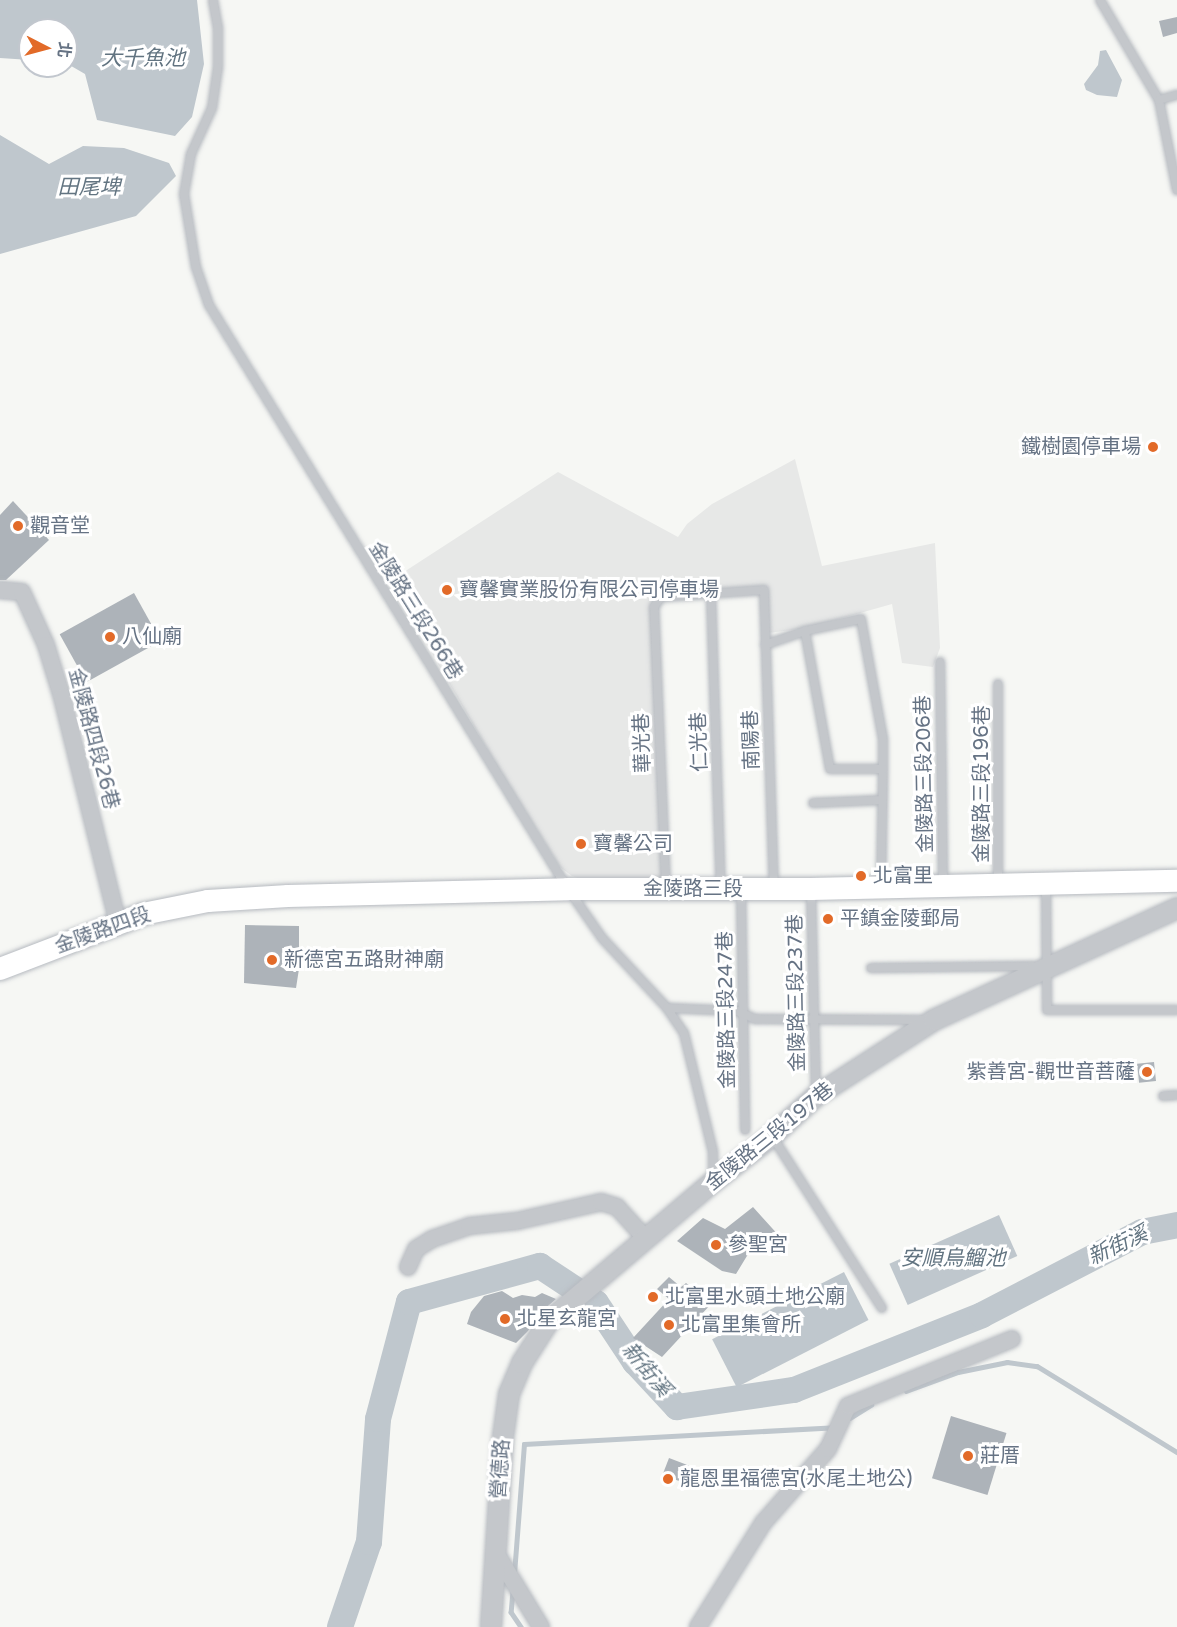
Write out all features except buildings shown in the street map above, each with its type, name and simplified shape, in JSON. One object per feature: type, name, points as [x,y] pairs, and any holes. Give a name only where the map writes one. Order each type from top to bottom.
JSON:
[{"type":"main road","name":"金陵路三段","points":[[208,901],[288,896],[568,889],[811,889],[1046,882],[1177,881]]},
{"type":"main road","name":"金陵路四段","points":[[0,969],[143,914],[208,901]]},
{"type":"street","name":"金陵路四段26巷","points":[[0,590],[22,592],[46,645],[62,697],[118,924]]},
{"type":"street","name":"金陵路三段197巷","points":[[600,1276],[772,1136],[816,1096],[934,1020],[1177,908]]},
{"type":"street","points":[[408,1267],[416,1249],[441,1236],[469,1226],[518,1221],[601,1202],[617,1207],[646,1239]]},
{"type":"street","name":"營德路","points":[[491,1627],[502,1437],[509,1394],[522,1363],[549,1321],[600,1276]]},
{"type":"street","points":[[698,1627],[763,1524],[828,1449],[848,1406],[1012,1340]]},
{"type":"street","points":[[496,1553],[541,1627]]},
{"type":"lane","name":"金陵路三段266巷","points":[[213,0],[218,27],[218,67],[212,108],[191,154],[184,194],[196,267],[209,305],[568,889],[602,938],[667,1008],[684,1033],[703,1102],[713,1152],[713,1182]]},
{"type":"lane","points":[[1101,0],[1159,100],[1175,170],[1177,190]]},
{"type":"lane","points":[[1159,100],[1177,95]]},
{"type":"lane","name":"南陽巷","points":[[711,594],[764,591],[774,888]]},
{"type":"lane","name":"華光巷","points":[[666,889],[654,607],[661,597],[711,594]]},
{"type":"lane","name":"仁光巷","points":[[711,594],[731,889]]},
{"type":"lane","points":[[765,645],[805,631],[861,619],[883,739],[881,888]]},
{"type":"lane","points":[[805,631],[830,769],[883,769]]},
{"type":"lane","name":"金陵路三段206巷","points":[[940,662],[943,885]]},
{"type":"lane","name":"金陵路三段196巷","points":[[998,684],[998,885]]},
{"type":"lane","points":[[813,803],[882,800]]},
{"type":"lane","points":[[1046,882],[1044,969],[1047,1010],[1177,1010]]},
{"type":"lane","name":"金陵路三段247巷","points":[[731,889],[744,1014],[745,1130]]},
{"type":"lane","name":"金陵路三段237巷","points":[[811,889],[816,1096]]},
{"type":"lane","points":[[871,968],[1032,966],[1044,969]]},
{"type":"lane","points":[[667,1008],[737,1011],[754,1019],[934,1020]]},
{"type":"lane","points":[[1163,1096],[1177,1095]]},
{"type":"lane","points":[[772,1136],[882,1308]]},
{"type":"shaded area","points":[[795,459],[822,566],[935,543],[940,648],[933,667],[902,663],[892,604],[807,628],[768,633],[767,588],[657,593],[663,883],[586,881],[572,876],[560,867],[496,764],[390,581],[558,472],[678,537],[687,524],[712,504]]},
{"type":"water","name":"大千魚池","points":[[0,0],[197,0],[204,64],[192,117],[175,136],[97,120],[85,74],[78,70],[78,18],[18,18],[18,59],[0,58]]},
{"type":"water","points":[[1106,50],[1122,80],[1117,97],[1097,95],[1086,90],[1084,84],[1098,65],[1100,51]]},
{"type":"water","name":"田尾埤","points":[[0,135],[49,164],[83,146],[124,148],[169,163],[176,176],[136,216],[0,254]]},
{"type":"water","name":"安順烏鰡池","points":[[999,1215],[1017,1256],[908,1305],[889,1264]]},
{"type":"water","points":[[844,1272],[869,1320],[737,1387],[712,1339]]},
{"type":"waterway","name":"新街溪","points":[[340,1627],[369,1542],[378,1419],[409,1302],[540,1266],[596,1303],[635,1362],[677,1407],[794,1390],[982,1315],[1142,1232],[1177,1225]]},
{"type":"waterway","points":[[906,1391],[958,1372],[1007,1362],[1037,1366],[1177,1452]]},
{"type":"waterway","points":[[850,1418],[871,1405]]},
{"type":"waterway","points":[[514,1574],[524,1444],[835,1427]]},
{"type":"waterway","points":[[513,1591],[511,1612],[521,1627]]},
{"type":"place","name":"鐵樹園停車場","points":[[1153,447]]},
{"type":"place","name":"觀音堂","points":[[18,526]]},
{"type":"place","name":"寶馨實業股份有限公司停車場","points":[[447,590]]},
{"type":"place","name":"八仙廟","points":[[110,637]]},
{"type":"place","name":"寶馨公司","points":[[581,844]]},
{"type":"place","name":"北富里","points":[[861,876]]},
{"type":"place","name":"平鎮金陵郵局","points":[[828,919]]},
{"type":"place","name":"新德宮五路財神廟","points":[[272,960]]},
{"type":"place","name":"紫善宮-觀世音菩薩","points":[[1147,1072]]},
{"type":"place","name":"參聖宮","points":[[716,1245]]},
{"type":"place","name":"北富里水頭土地公廟","points":[[653,1297]]},
{"type":"place","name":"北星玄龍宮","points":[[505,1319]]},
{"type":"place","name":"北富里集會所","points":[[669,1325]]},
{"type":"place","name":"莊厝","points":[[968,1456]]},
{"type":"place","name":"龍恩里福德宮(水尾土地公)","points":[[668,1479]]}]
